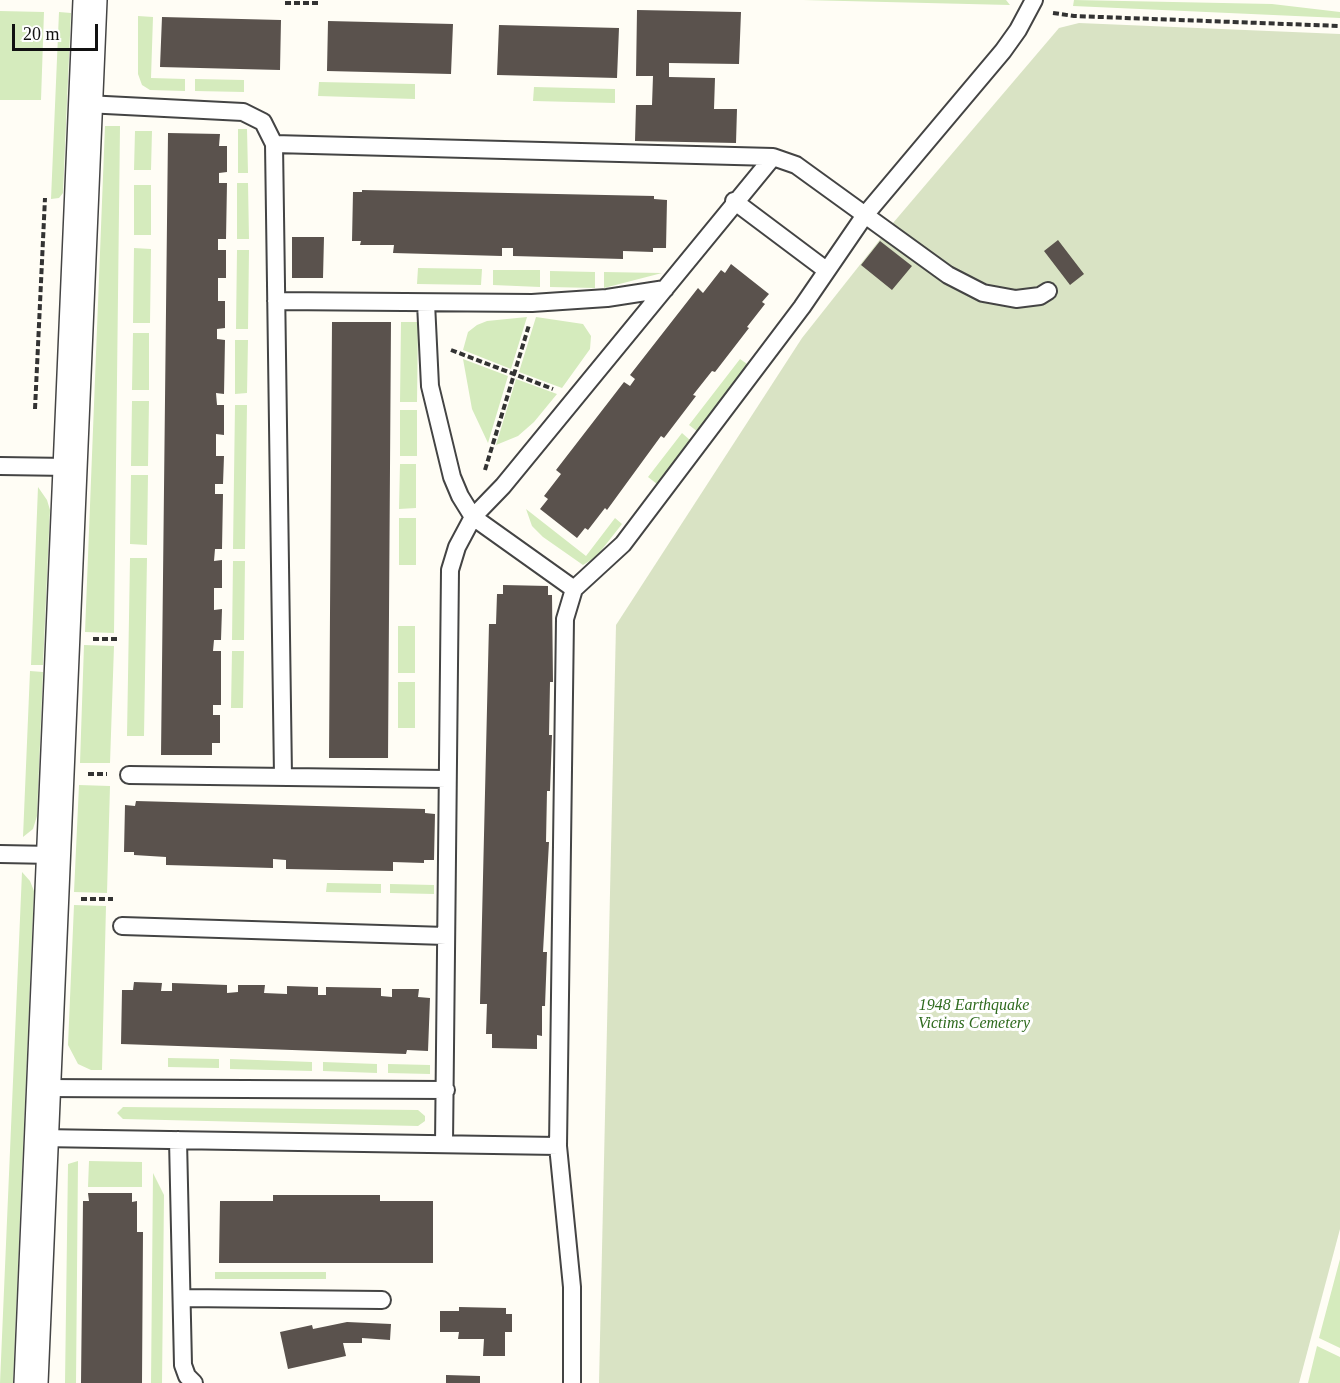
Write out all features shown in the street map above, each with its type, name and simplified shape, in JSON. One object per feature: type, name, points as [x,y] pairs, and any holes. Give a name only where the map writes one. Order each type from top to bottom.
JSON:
[{"type":"street","points":[[31,1383],[90,0]]},
{"type":"lane","points":[[572,1383],[572,1287],[558,1146],[566,619],[574,589],[623,544],[802,307],[865,215],[1003,51],[1018,30],[1034,0]]},
{"type":"lane","points":[[86,104],[243,112],[263,122],[274,144],[283,776]]},
{"type":"lane","points":[[274,144],[773,157],[796,165],[948,275],[983,294],[1016,299],[1040,296],[1048,291]]},
{"type":"lane","points":[[444,1144],[450,570],[457,547],[473,517],[503,486],[665,289],[734,201],[773,157]]},
{"type":"lane","points":[[734,201],[826,270]]},
{"type":"lane","points":[[276,301],[532,303],[607,298],[665,289]]},
{"type":"lane","points":[[426,303],[430,386],[452,477],[460,496],[473,517],[574,589]]},
{"type":"lane","points":[[0,466],[69,467]]},
{"type":"lane","points":[[123,775],[447,779]]},
{"type":"lane","points":[[0,854],[52,855]]},
{"type":"lane","points":[[122,926],[446,936]]},
{"type":"lane","points":[[42,1088],[446,1090]]},
{"type":"lane","points":[[40,1138],[558,1146]]},
{"type":"lane","points":[[178,1140],[183,1365],[187,1376],[194,1383]]},
{"type":"lane","points":[[183,1298],[382,1300]]},
{"type":"path","points":[[285,3],[318,3]]},
{"type":"path","points":[[1057,13],[1074,16],[1340,26]]},
{"type":"path","points":[[35,409],[45,198]]},
{"type":"path","points":[[492,444],[531,317]]},
{"type":"path","points":[[463,355],[559,391]]},
{"type":"path","points":[[85,639],[120,639]]},
{"type":"path","points":[[79,774],[123,775]]},
{"type":"path","points":[[74,899],[113,899]]},
{"type":"green space","points":[[803,0],[1006,0],[1010,5]]},
{"type":"green space","points":[[1074,0],[1272,4],[1340,12],[1340,18],[1073,6]]},
{"type":"green space","points":[[0,11],[44,12],[41,100],[0,100]]},
{"type":"green space","points":[[59,12],[71,13],[63,193],[59,198],[51,199]]},
{"type":"green space","points":[[138,16],[153,17],[151,78],[185,79],[185,91],[150,90],[142,85],[138,74]]},
{"type":"green space","name":"1948 Earthquake Victims Cemetery","points":[[1079,23],[1340,34],[1340,1229],[1299,1383],[599,1383],[616,625],[802,338],[893,223],[1059,28]]},
{"type":"green space","points":[[195,79],[244,80],[244,92],[195,91]]},
{"type":"green space","points":[[319,82],[415,84],[415,99],[318,96]]},
{"type":"green space","points":[[534,87],[615,89],[615,103],[533,101]]},
{"type":"green space","points":[[105,126],[120,126],[114,633],[85,632]]},
{"type":"green space","points":[[238,129],[247,129],[248,173],[238,173]]},
{"type":"green space","points":[[135,131],[152,131],[151,170],[134,170]]},
{"type":"green space","points":[[237,183],[248,183],[249,239],[237,239]]},
{"type":"green space","points":[[134,185],[151,185],[151,235],[134,235]]},
{"type":"green space","points":[[134,248],[151,249],[150,323],[133,323]]},
{"type":"green space","points":[[237,250],[249,250],[248,329],[236,329]]},
{"type":"green space","points":[[418,268],[482,269],[481,285],[417,284]]},
{"type":"green space","points":[[493,270],[540,270],[540,287],[493,285]]},
{"type":"green space","points":[[550,271],[595,272],[595,288],[550,287]]},
{"type":"green space","points":[[604,272],[662,273],[604,288]]},
{"type":"green space","points":[[527,317],[511,369],[463,350],[468,332],[477,325],[487,321]]},
{"type":"green space","points":[[536,317],[583,324],[591,336],[590,349],[562,388],[519,372]]},
{"type":"green space","points":[[401,322],[418,322],[417,402],[400,402]]},
{"type":"green space","points":[[133,333],[149,333],[149,390],[132,390]]},
{"type":"green space","points":[[235,340],[248,340],[247,393],[235,394]]},
{"type":"green space","points":[[463,359],[508,376],[488,443],[472,409]]},
{"type":"green space","points":[[740,359],[750,366],[698,432],[689,425]]},
{"type":"green space","points":[[516,379],[557,394],[534,422],[518,436],[496,445]]},
{"type":"green space","points":[[132,401],[149,401],[148,466],[131,466]]},
{"type":"green space","points":[[235,405],[247,405],[245,549],[233,549]]},
{"type":"green space","points":[[400,410],[417,410],[417,456],[400,456]]},
{"type":"green space","points":[[682,433],[691,441],[657,484],[648,477]]},
{"type":"green space","points":[[400,464],[416,464],[416,508],[399,509]]},
{"type":"green space","points":[[131,475],[148,475],[147,545],[130,544]]},
{"type":"green space","points":[[38,487],[47,500],[50,510],[43,665],[31,665]]},
{"type":"green space","points":[[526,509],[586,556],[615,518],[622,524],[596,557],[583,565],[543,537],[532,526]]},
{"type":"green space","points":[[399,518],[416,518],[416,565],[399,565]]},
{"type":"green space","points":[[130,558],[147,558],[144,736],[127,736]]},
{"type":"green space","points":[[233,561],[245,561],[244,640],[232,640]]},
{"type":"green space","points":[[398,626],[415,626],[415,673],[398,673]]},
{"type":"green space","points":[[84,645],[114,646],[110,763],[80,763]]},
{"type":"green space","points":[[232,651],[244,651],[243,708],[231,708]]},
{"type":"green space","points":[[30,671],[43,672],[37,816],[33,829],[23,837]]},
{"type":"green space","points":[[398,682],[415,682],[415,728],[398,728]]},
{"type":"green space","points":[[79,785],[110,786],[107,893],[74,892]]},
{"type":"green space","points":[[22,872],[30,881],[34,891],[13,1383],[0,1383]]},
{"type":"green space","points":[[327,883],[381,884],[381,893],[326,892]]},
{"type":"green space","points":[[390,884],[434,885],[434,894],[390,893]]},
{"type":"green space","points":[[74,905],[106,906],[102,1070],[91,1070],[78,1064],[68,1045]]},
{"type":"green space","points":[[168,1058],[219,1059],[219,1068],[168,1067]]},
{"type":"green space","points":[[230,1059],[312,1062],[312,1071],[230,1069]]},
{"type":"green space","points":[[323,1062],[377,1064],[377,1073],[323,1071]]},
{"type":"green space","points":[[388,1064],[430,1065],[430,1074],[388,1073]]},
{"type":"green space","points":[[123,1107],[418,1110],[425,1116],[425,1121],[418,1126],[123,1119],[117,1113]]},
{"type":"green space","points":[[78,1161],[76,1383],[65,1383],[68,1164]]},
{"type":"green space","points":[[89,1161],[142,1162],[142,1187],[88,1187]]},
{"type":"green space","points":[[153,1173],[164,1195],[162,1383],[151,1383]]},
{"type":"green space","points":[[1340,1259],[1340,1348],[1319,1338]]},
{"type":"green space","points":[[215,1272],[326,1272],[326,1279],[215,1279]]},
{"type":"green space","points":[[1317,1346],[1340,1357],[1340,1383],[1308,1383]]},
{"type":"building","points":[[637,10],[741,12],[739,64],[669,63],[669,77],[715,78],[714,109],[737,109],[736,143],[635,141],[636,105],[652,105],[653,76],[636,76]]},
{"type":"building","points":[[162,17],[281,20],[280,70],[160,67]]},
{"type":"building","points":[[328,21],[453,24],[451,74],[327,71]]},
{"type":"building","points":[[499,25],[619,28],[617,78],[497,75]]},
{"type":"building","points":[[168,133],[220,134],[219,146],[227,146],[227,172],[219,173],[219,183],[227,183],[226,239],[218,239],[218,250],[226,250],[226,278],[218,278],[218,301],[225,301],[225,328],[217,329],[217,339],[225,340],[224,394],[216,393],[217,405],[224,405],[224,435],[216,434],[216,456],[224,456],[223,484],[215,484],[215,494],[223,494],[222,549],[215,549],[214,561],[222,560],[222,588],[214,588],[214,610],[222,609],[221,640],[214,640],[213,651],[221,651],[221,705],[213,705],[213,715],[220,715],[220,743],[212,743],[212,755],[161,755]]},
{"type":"building","points":[[362,190],[654,196],[654,199],[667,200],[666,248],[653,248],[653,252],[623,251],[623,259],[513,256],[513,248],[502,248],[502,256],[393,253],[394,245],[360,245],[361,241],[352,241],[353,192],[362,192]]},
{"type":"building","points":[[292,237],[324,237],[323,278],[292,278]]},
{"type":"building","points":[[1058,240],[1084,274],[1070,285],[1044,251]]},
{"type":"building","points":[[880,241],[912,266],[892,290],[861,265]]},
{"type":"building","points":[[731,264],[769,294],[762,302],[765,304],[715,372],[712,371],[693,395],[696,396],[664,438],[661,436],[607,510],[605,508],[588,530],[585,528],[577,538],[540,509],[548,499],[544,496],[561,474],[556,470],[624,382],[630,386],[635,379],[630,375],[698,288],[703,293],[721,270],[725,273]]},
{"type":"building","points":[[332,322],[391,322],[388,758],[329,758]]},
{"type":"building","points":[[503,585],[548,586],[548,595],[552,595],[553,682],[550,682],[549,735],[552,735],[550,791],[547,791],[546,842],[549,842],[543,952],[547,952],[542,1036],[537,1035],[537,1049],[492,1048],[492,1034],[486,1034],[487,1004],[480,1004],[489,624],[496,624],[497,594],[503,594]]},
{"type":"building","points":[[136,801],[425,809],[425,813],[435,814],[434,860],[424,860],[424,863],[393,862],[393,871],[286,869],[286,860],[273,859],[273,868],[166,865],[166,857],[124,852],[125,805],[135,806]]},
{"type":"building","points":[[134,982],[162,983],[161,991],[172,991],[172,983],[227,985],[227,993],[238,992],[238,985],[265,985],[264,993],[287,994],[287,986],[318,987],[318,995],[326,995],[326,987],[381,988],[381,996],[392,997],[392,989],[419,989],[418,997],[430,998],[428,1051],[407,1050],[406,1054],[121,1044],[122,990],[133,990]]},
{"type":"building","points":[[88,1193],[132,1193],[132,1202],[137,1201],[137,1232],[143,1232],[142,1383],[81,1383],[83,1201],[89,1201]]},
{"type":"building","points":[[273,1195],[380,1195],[380,1201],[433,1201],[433,1263],[219,1263],[220,1201],[273,1201]]},
{"type":"building","points":[[459,1307],[506,1308],[506,1314],[512,1314],[512,1332],[505,1332],[505,1356],[483,1356],[484,1339],[458,1339],[459,1332],[440,1332],[440,1311],[459,1311]]},
{"type":"building","points":[[347,1322],[391,1324],[390,1340],[362,1338],[362,1343],[343,1343],[346,1356],[288,1369],[280,1332],[312,1325],[313,1329]]},
{"type":"building","points":[[446,1375],[480,1376],[480,1383],[446,1383]]}]
